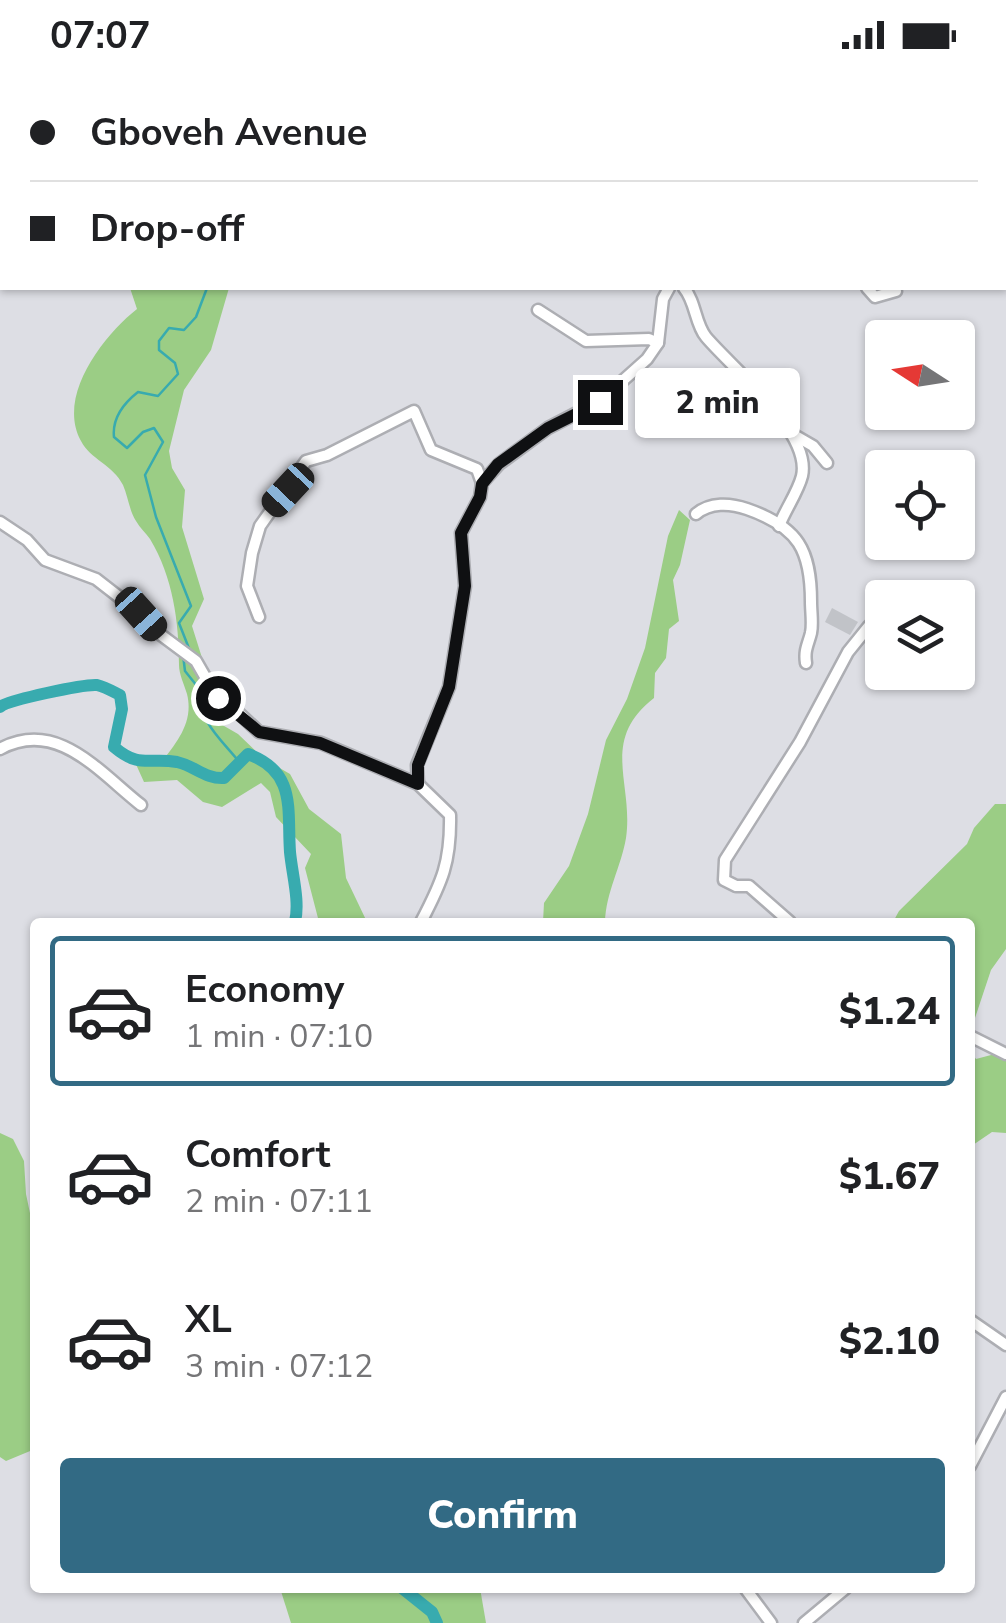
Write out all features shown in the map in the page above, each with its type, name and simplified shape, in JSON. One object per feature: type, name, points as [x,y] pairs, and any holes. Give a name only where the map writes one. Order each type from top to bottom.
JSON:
[{"type":"street","points":[[482,484],[498,464],[548,428],[600,402],[647,358],[658,343],[663,299],[668,290]]},
{"type":"street","points":[[686,290],[692,297],[704,335],[730,358],[793,434],[803,461],[802,478],[778,526]]},
{"type":"street","points":[[869,290],[875,297],[896,290]]},
{"type":"street","points":[[538,310],[586,341],[649,339],[658,343]]},
{"type":"street","points":[[259,617],[247,586],[260,526],[306,461],[327,455],[414,411],[430,450],[478,469],[480,497],[461,533],[465,586],[449,687],[418,765],[418,784]]},
{"type":"street","points":[[793,434],[813,446],[827,463]]},
{"type":"street","points":[[696,514],[705,506],[747,510],[798,541],[808,556],[811,632],[804,651],[806,663]]},
{"type":"street","points":[[0,522],[26,540],[45,560],[96,579],[141,614],[157,632],[196,661],[215,687],[219,700],[228,702],[259,732],[320,743],[418,784],[450,816],[450,860],[440,889],[423,918]]},
{"type":"street","points":[[785,918],[749,886],[736,886],[724,880],[725,860],[800,742],[848,652],[865,630]]},
{"type":"street","points":[[0,750],[26,739],[64,744],[141,806]]},
{"type":"street","points":[[975,1038],[1006,1054]]},
{"type":"street","points":[[975,1323],[1006,1345]]},
{"type":"street","points":[[975,1456],[1006,1397]]},
{"type":"street","points":[[749,1593],[772,1623]]},
{"type":"street","points":[[804,1623],[840,1593]]},
{"type":"green space","points":[[131,290],[228,290],[211,350],[184,390],[169,451],[172,468],[185,490],[182,527],[204,599],[192,626],[203,661],[212,719],[290,774],[309,809],[341,834],[346,878],[365,918],[318,918],[305,868],[311,854],[276,817],[270,792],[261,783],[222,807],[203,802],[177,780],[144,782],[134,760],[161,763],[186,723],[189,704],[179,668],[176,616],[158,554],[134,517],[119,478],[81,441],[75,405],[79,386],[98,350],[137,309]]},
{"type":"green space","points":[[679,510],[690,520],[673,580],[679,621],[669,629],[666,658],[655,673],[654,698],[637,714],[623,747],[626,838],[606,918],[543,918],[544,903],[569,866],[588,814],[606,740],[627,699],[645,648],[668,536]]},
{"type":"green space","points":[[995,804],[1006,804],[1006,949],[991,970],[975,1018],[975,918],[895,918],[967,844],[974,828]]},
{"type":"green space","points":[[1006,1051],[1006,1133],[992,1132],[975,1144],[975,1058]]},
{"type":"green space","points":[[0,1133],[13,1139],[24,1161],[30,1213],[30,1451],[6,1461],[0,1457]]},
{"type":"green space","points":[[282,1593],[481,1593],[486,1623],[291,1623]]},
{"type":"building","points":[[832,608],[858,622],[850,635],[825,622]]},
{"type":"waterway","points":[[190,651],[179,623],[191,606],[156,517],[145,475],[163,442],[154,428],[143,432],[127,448],[114,437],[114,430],[120,412],[133,396],[138,392],[158,396],[178,374],[175,363],[159,350],[159,341],[169,328],[184,330],[196,317],[206,290]]},
{"type":"waterway","points":[[183,655],[185,671],[201,691],[203,711],[212,730],[240,763],[248,754]]},
{"type":"waterway","points":[[0,707],[47,693],[97,685],[120,695],[122,709],[114,747],[131,758],[177,762],[224,778],[248,754],[264,762],[275,771],[286,794],[296,918]]},
{"type":"waterway","points":[[408,1593],[432,1612],[437,1623]]},
{"type":"route","points":[[218,698],[228,702],[259,732],[320,743],[418,784],[418,765],[449,687],[465,586],[461,533],[480,497],[482,484],[498,464],[548,428],[600,402]]}]
